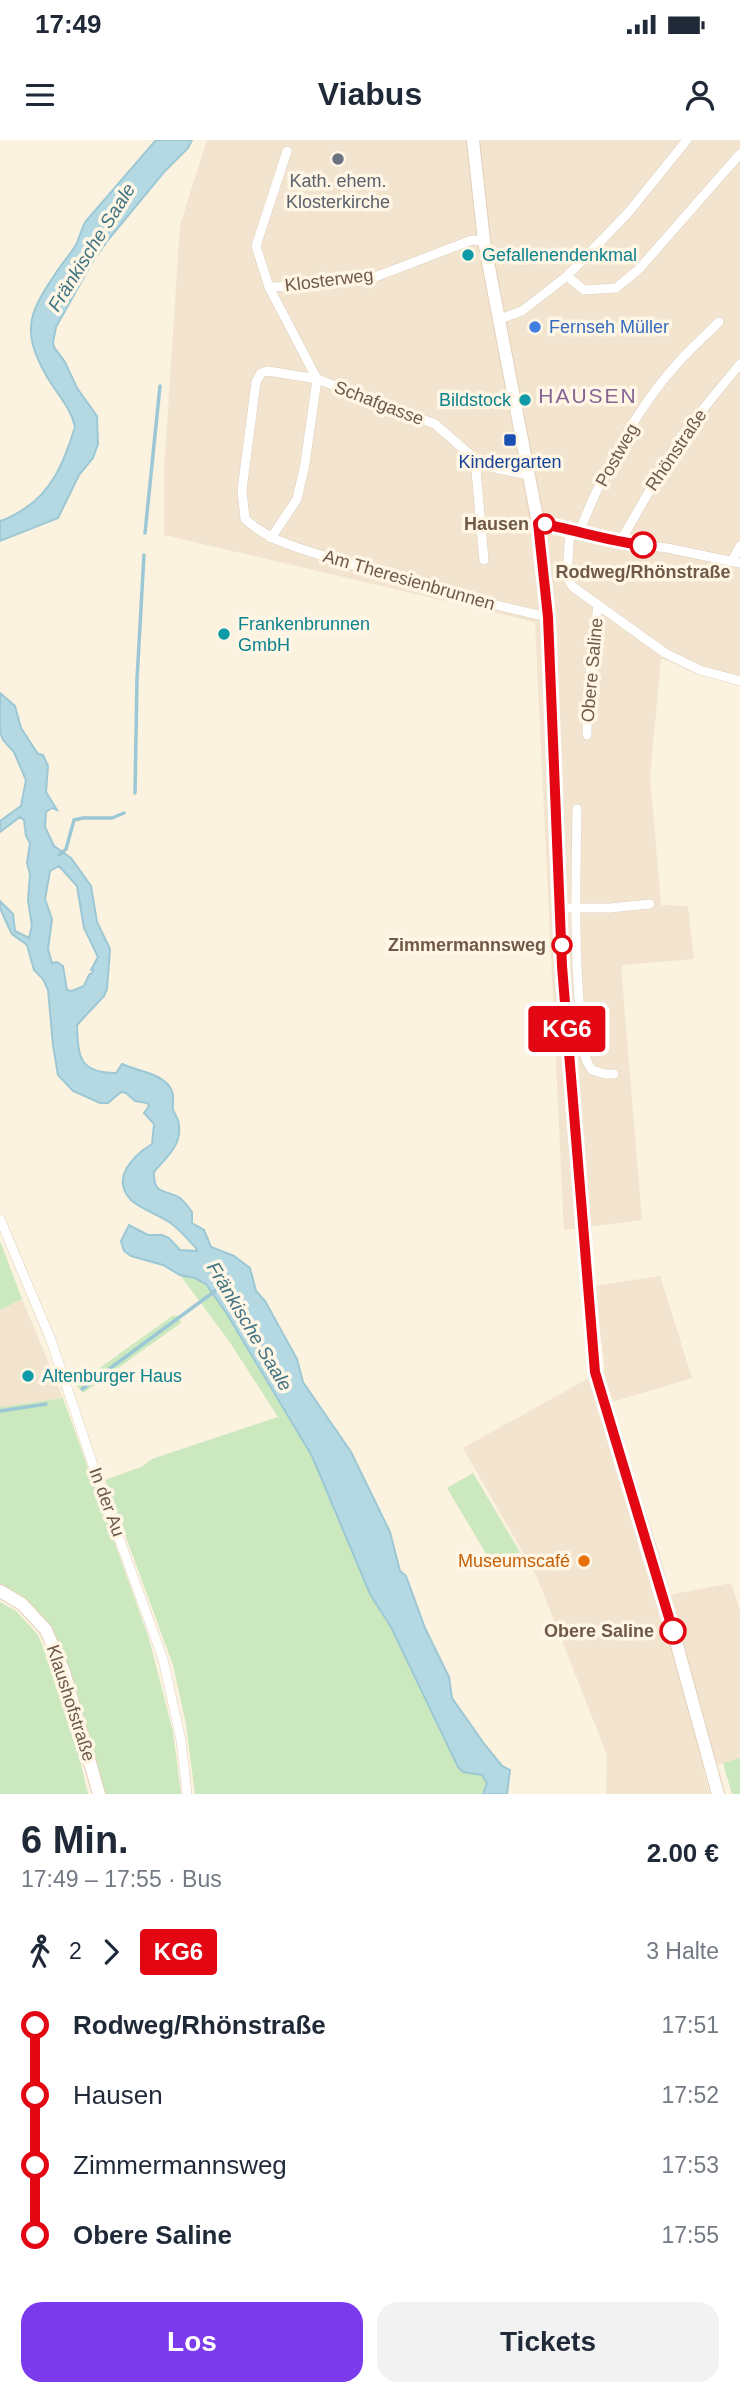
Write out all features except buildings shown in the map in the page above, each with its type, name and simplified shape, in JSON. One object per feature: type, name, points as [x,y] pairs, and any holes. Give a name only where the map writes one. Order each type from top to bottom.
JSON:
[{"type":"main road","name":"Obere Saline","points":[[473,140],[484,241],[530,475],[548,617],[560,908],[595,1372],[655,1565],[718,1794]]},
{"type":"main road","name":"Klaushofstraße","points":[[0,1591],[22,1604],[46,1630],[64,1672],[99,1794]]},
{"type":"street","points":[[499,319],[523,311],[567,276],[628,213],[687,140]]},
{"type":"street","name":"Klosterweg","points":[[286,151],[256,246],[269,287],[304,286],[375,277],[472,240],[484,241]]},
{"type":"street","points":[[567,276],[584,290],[616,288],[639,269],[740,154]]},
{"type":"street","name":"Schafgasse","points":[[269,287],[317,379],[435,424],[475,459],[498,469],[530,475]]},
{"type":"street","name":"Postweg","points":[[580,530],[593,497],[643,408],[676,365],[719,322]]},
{"type":"street","name":"Rhönstraße","points":[[620,542],[681,436],[740,363]]},
{"type":"street","name":"Am Theresienbrunnen","points":[[317,379],[268,371],[261,373],[256,382],[242,490],[245,519],[271,538],[485,603],[548,617]]},
{"type":"street","points":[[271,538],[297,499],[305,464],[317,379]]},
{"type":"street","points":[[475,459],[484,560]]},
{"type":"street","points":[[538,523],[580,530],[620,542],[736,562],[740,547]]},
{"type":"street","points":[[570,528],[567,577],[573,587],[665,653],[700,670],[740,681]]},
{"type":"street","name":"Obere Saline","points":[[587,736],[588,691],[598,605]]},
{"type":"street","points":[[577,809],[575,908],[584,1057],[592,1070],[614,1074]]},
{"type":"street","points":[[560,908],[650,904]]},
{"type":"street","name":"In der Au","points":[[0,1219],[51,1340],[100,1486],[163,1659],[181,1740],[187,1794]]},
{"type":"shaded area","points":[[207,140],[740,140],[740,684],[661,659],[650,777],[661,905],[688,906],[694,959],[621,965],[642,1220],[564,1230],[535,622],[164,535],[164,471],[180,225]]},
{"type":"shaded area","points":[[660,1276],[692,1378],[612,1402],[670,1595],[731,1583],[740,1611],[740,1758],[703,1769],[710,1794],[606,1794],[607,1755],[537,1577],[463,1448],[605,1369],[594,1286]]},
{"type":"shaded area","points":[[22,1299],[63,1398],[0,1407],[0,1310]]},
{"type":"green space","points":[[0,1241],[22,1299],[0,1310]]},
{"type":"green space","points":[[180,1275],[206,1284],[227,1314],[312,1456],[370,1594],[391,1627],[463,1772],[482,1775],[487,1783],[483,1794],[195,1794],[186,1724],[173,1665],[105,1480],[141,1467],[152,1459],[278,1417],[229,1341]]},
{"type":"green space","points":[[172,1316],[178,1316],[181,1323],[83,1393],[76,1385]]},
{"type":"green space","points":[[63,1398],[149,1639],[173,1732],[181,1794],[102,1794],[50,1627],[0,1586],[0,1407]]},
{"type":"green space","points":[[473,1473],[520,1552],[494,1567],[447,1488]]},
{"type":"green space","points":[[0,1602],[16,1611],[38,1635],[55,1675],[88,1794],[0,1794]]},
{"type":"green space","points":[[740,1758],[740,1794],[732,1794],[723,1763]]},
{"type":"water","name":"Fränkische Saale","points":[[156,140],[192,140],[93,261],[56,327],[53,342],[77,388],[97,416],[98,444],[93,458],[79,475],[58,518],[0,541],[0,521],[24,509],[43,493],[57,473],[75,427],[67,407],[46,375],[33,344],[31,331],[36,307],[76,245],[86,221]]},
{"type":"water","name":"Fränkische Saale","points":[[0,693],[15,706],[21,728],[38,754],[43,755],[48,766],[46,792],[57,810],[52,808],[46,812],[45,827],[54,846],[71,858],[91,886],[97,922],[110,949],[104,996],[77,1025],[78,1046],[83,1061],[94,1070],[116,1073],[122,1064],[162,1079],[171,1089],[179,1136],[173,1149],[154,1172],[156,1185],[161,1191],[175,1195],[185,1203],[192,1212],[192,1223],[204,1230],[211,1247],[234,1256],[250,1268],[256,1291],[265,1301],[297,1359],[303,1382],[351,1452],[390,1532],[400,1571],[406,1576],[425,1628],[449,1677],[452,1698],[485,1745],[502,1766],[510,1770],[507,1794],[483,1794],[487,1783],[482,1775],[463,1772],[458,1767],[391,1627],[370,1594],[312,1456],[227,1314],[206,1284],[124,1251],[121,1241],[129,1225],[148,1235],[169,1238],[180,1250],[197,1251],[177,1228],[135,1203],[125,1192],[123,1184],[127,1168],[138,1154],[152,1144],[154,1124],[144,1113],[149,1106],[147,1103],[135,1101],[121,1092],[108,1103],[100,1103],[73,1091],[58,1075],[48,990],[43,979],[34,970],[27,945],[12,934],[0,908],[0,901],[13,914],[15,931],[29,938],[32,926],[28,900],[30,874],[27,863],[30,843],[26,836],[24,820],[20,817],[0,832],[0,821],[21,806],[26,780],[14,752],[3,740],[0,732]],"holes":[[[59,866],[77,886],[84,928],[98,957],[84,986],[72,991],[67,990],[63,966],[57,962],[52,963],[48,949],[52,919],[45,899],[50,871]]]},
{"type":"waterway","points":[[145,533],[160,386]]},
{"type":"waterway","points":[[135,793],[137,679],[144,555]]},
{"type":"waterway","points":[[59,855],[66,849],[74,820],[112,818],[124,813]]},
{"type":"waterway","name":"Fränkische Saale","points":[[82,1389],[215,1291]]},
{"type":"waterway","points":[[0,1411],[46,1404]]},
{"type":"bus line","name":"KG6","points":[[643,545],[538,523],[548,617],[562,966],[595,1372],[673,1631]]},
{"type":"place","name":"Kath. ehem. Klosterkirche","points":[[338,159]]},
{"type":"place","name":"Gefallenendenkmal","points":[[468,255]]},
{"type":"place","name":"Fernseh Müller","points":[[535,327]]},
{"type":"place","name":"Bildstock","points":[[525,400]]},
{"type":"place","name":"Kindergarten","points":[[510,440]]},
{"type":"place","name":"Hausen","points":[[545,524]]},
{"type":"place","name":"Rodweg/Rhönstraße","points":[[643,545]]},
{"type":"place","name":"Frankenbrunnen GmbH","points":[[224,634]]},
{"type":"place","name":"Zimmermannsweg","points":[[562,945]]},
{"type":"place","name":"Altenburger Haus","points":[[28,1376]]},
{"type":"place","name":"Museumscafé","points":[[584,1561]]},
{"type":"place","name":"Obere Saline","points":[[673,1631]]},
{"type":"district","name":"HAUSEN","points":[[588,396]]}]
